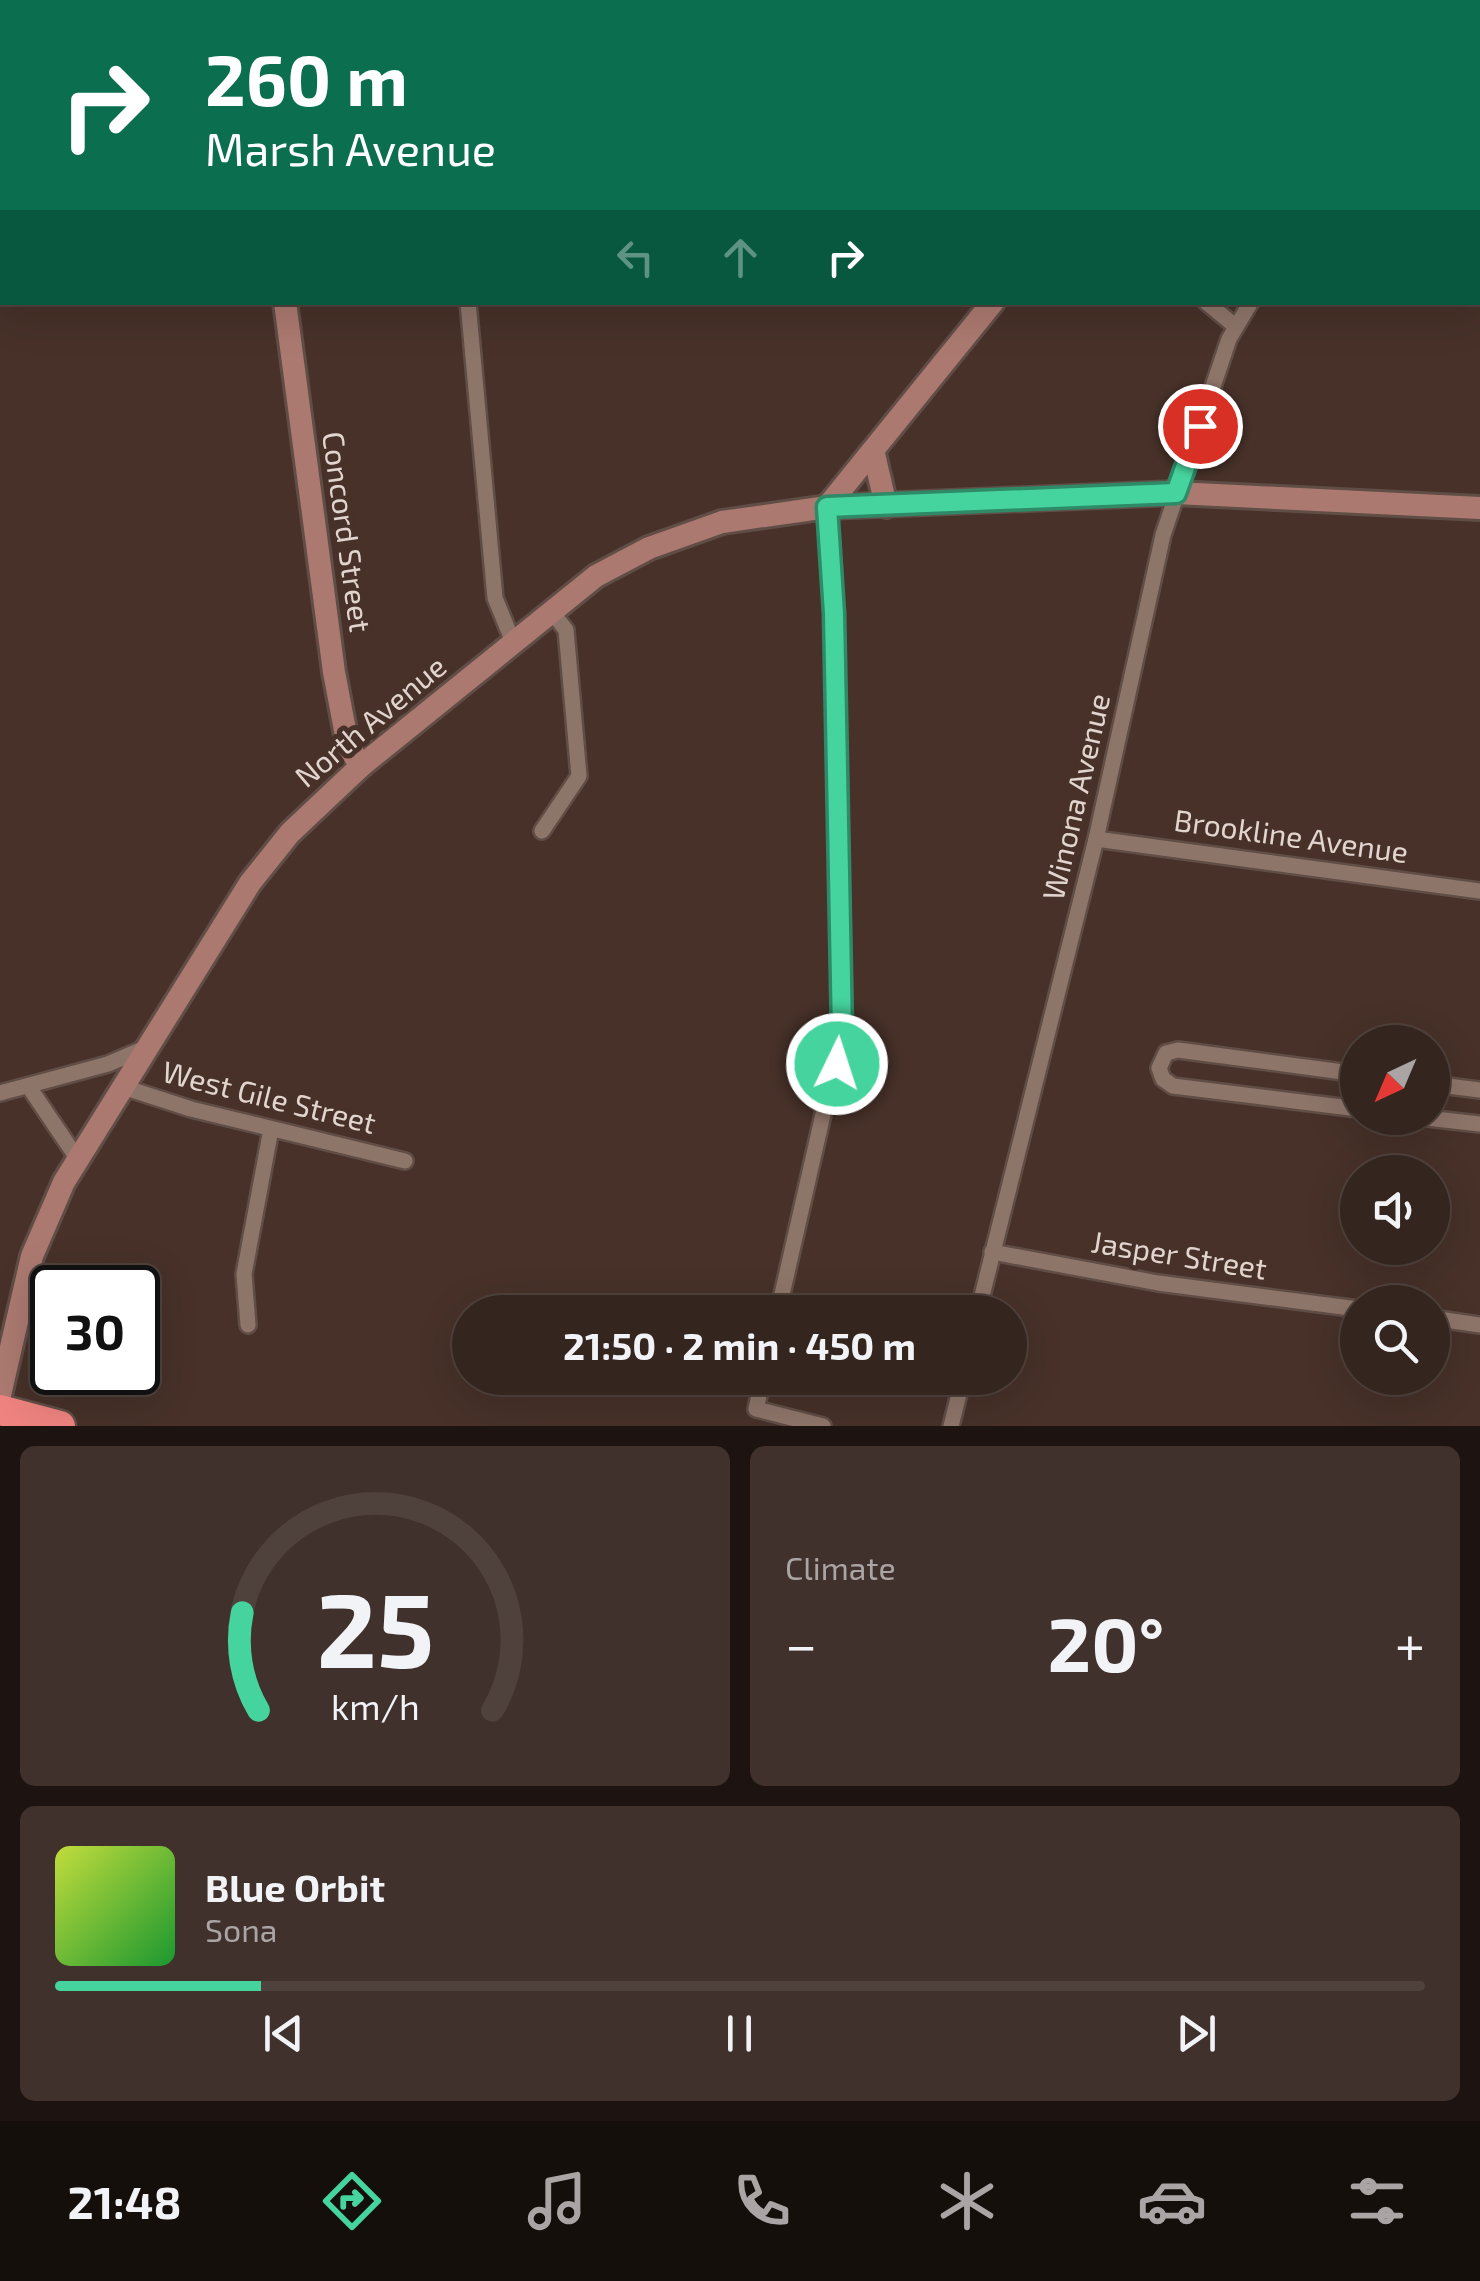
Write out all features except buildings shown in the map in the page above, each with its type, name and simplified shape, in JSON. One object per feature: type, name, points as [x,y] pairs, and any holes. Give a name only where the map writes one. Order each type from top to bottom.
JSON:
[{"type":"highway","points":[[0,1410],[60,1426]]},
{"type":"main road","name":"Concord Street","points":[[284,305],[334,672],[348,746],[361,766]]},
{"type":"main road","points":[[827,507],[874,454],[991,305]]},
{"type":"main road","points":[[874,454],[886,506]]},
{"type":"main road","name":"North Avenue","points":[[0,1395],[40,1231],[120,1086],[250,883],[290,833],[361,766],[596,576],[650,548],[722,522],[827,507],[1176,493],[1480,508]]},
{"type":"street","points":[[468,305],[495,598],[512,642]]},
{"type":"street","points":[[1210,305],[1235,326]]},
{"type":"street","name":"Winona Avenue","points":[[982,1295],[1096,839],[1176,493],[1235,326],[1249,305]]},
{"type":"street","points":[[782,1295],[842,1031],[834,613],[827,507]]},
{"type":"street","points":[[542,831],[579,776],[566,630],[551,611]]},
{"type":"street","name":"Brookline Avenue","points":[[1096,839],[1480,890]]},
{"type":"street","points":[[0,1093],[144,1049]]},
{"type":"street","points":[[1340,1072],[1178,1050],[1166,1053],[1159,1068],[1163,1080],[1173,1086],[1340,1107]]},
{"type":"street","name":"West Gile Street","points":[[120,1086],[271,1129],[405,1161]]},
{"type":"street","points":[[1450,1086],[1480,1090]]},
{"type":"street","points":[[29,1087],[77,1158]]},
{"type":"street","points":[[1450,1121],[1480,1124]]},
{"type":"street","points":[[248,1325],[244,1274],[271,1129]]},
{"type":"street","name":"Jasper Street","points":[[992,1252],[1158,1283],[1340,1307]]},
{"type":"street","points":[[1450,1321],[1480,1325]]},
{"type":"street","points":[[759,1395],[756,1409],[823,1426]]},
{"type":"street","points":[[951,1426],[958,1395]]},
{"type":"route","points":[[837,1064],[842,1031],[838,984],[834,613],[827,507],[979,504],[1176,493],[1200,426]]}]
